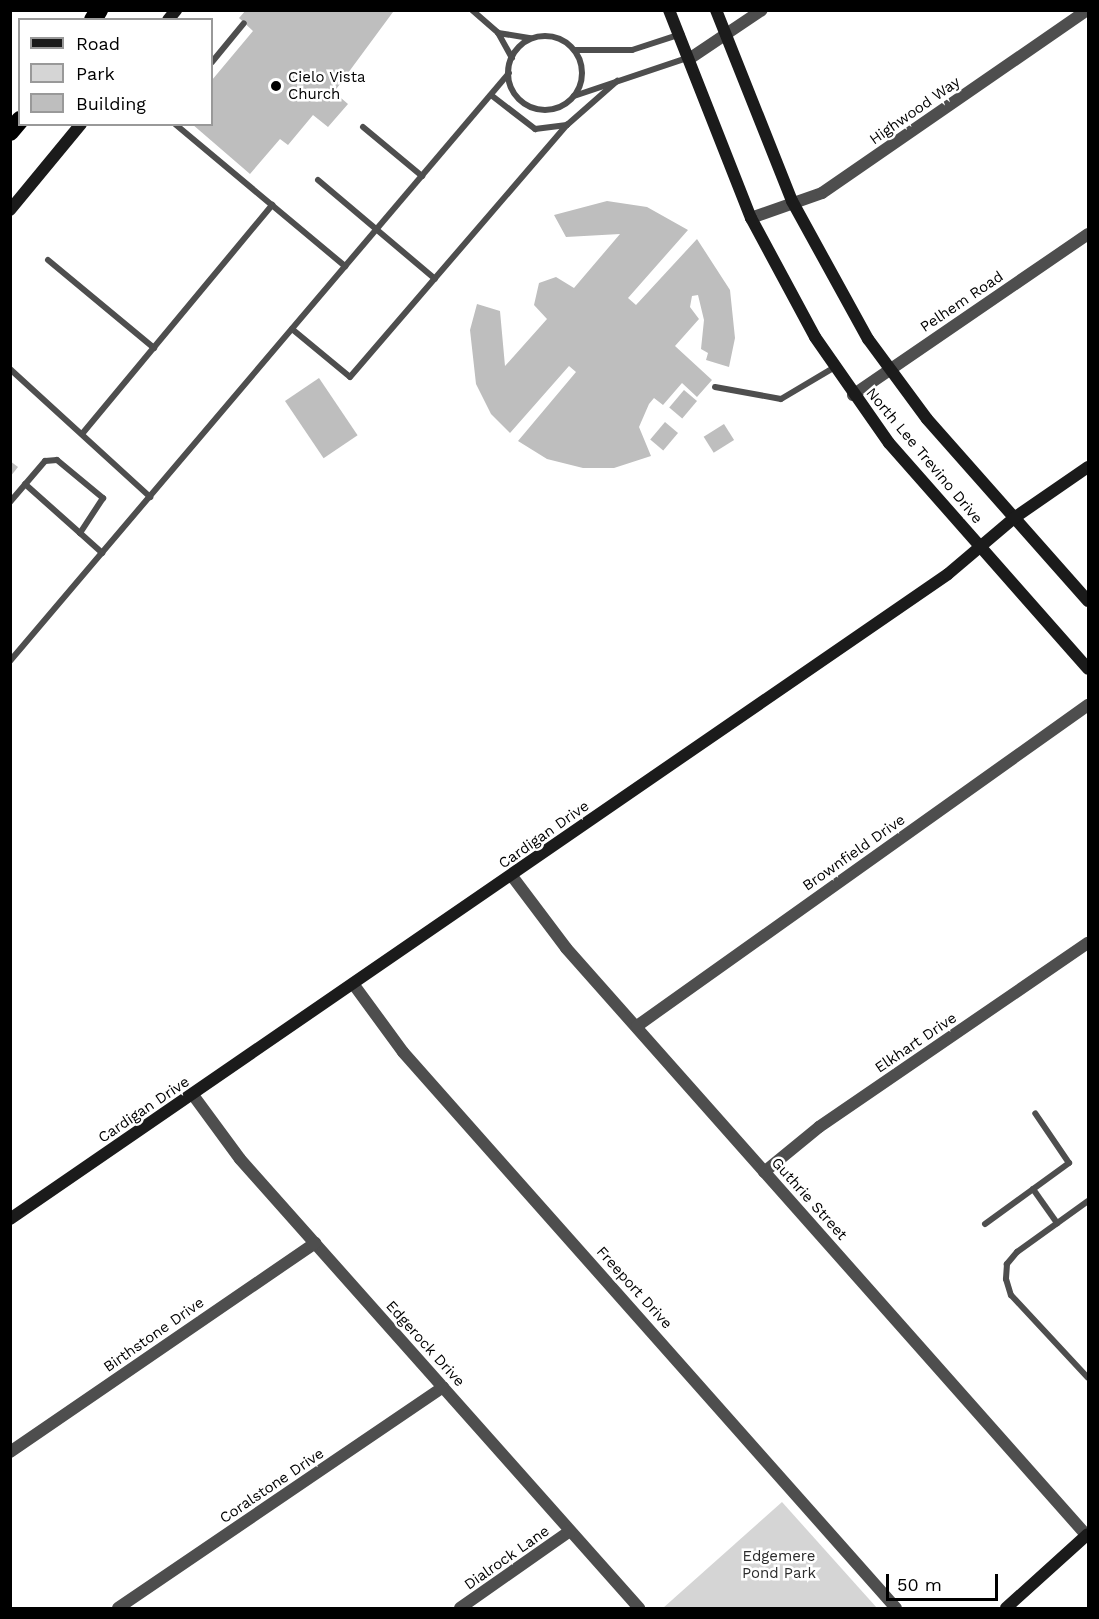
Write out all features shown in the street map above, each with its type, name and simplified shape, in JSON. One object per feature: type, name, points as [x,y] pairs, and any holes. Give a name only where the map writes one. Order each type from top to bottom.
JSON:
[{"type":"main road","name":"North Lee Trevino Drive","points":[[669,10],[692,57],[751,218],[835,367],[853,395],[981,547],[1089,669]]},
{"type":"main road","name":"North Lee Trevino Drive","points":[[716,10],[729,33],[792,201],[829,275],[890,370],[1014,518],[1089,601]]},
{"type":"main road","points":[[10,210],[79,126]]},
{"type":"main road","name":"Cardigan Drive","points":[[10,1219],[512,876],[981,547],[1014,518],[1089,467]]},
{"type":"main road","points":[[1006,1608],[1088,1536]]},
{"type":"street","points":[[692,57],[762,10]]},
{"type":"street","name":"Highwood Way","points":[[751,218],[792,201],[822,193],[1087,10]]},
{"type":"street","name":"Pelhem Road","points":[[853,395],[1089,234]]},
{"type":"street","name":"Brownfield Drive","points":[[637,1026],[1089,705]]},
{"type":"street","name":"Guthrie Street","points":[[512,876],[566,948],[1088,1536]]},
{"type":"street","name":"Elkhart Drive","points":[[764,1172],[819,1127],[1089,943]]},
{"type":"street","name":"Freeport Drive","points":[[354,985],[403,1052],[896,1608]]},
{"type":"street","name":"Edgerock Drive","points":[[193,1095],[315,1242],[639,1608]]},
{"type":"street","name":"Birthstone Drive","points":[[10,1452],[315,1242]]},
{"type":"street","name":"Coralstone Drive","points":[[118,1608],[443,1387]]},
{"type":"street","name":"Dialrock Lane","points":[[460,1608],[570,1531]]},
{"type":"lane","points":[[472,10],[498,33],[512,58]]},
{"type":"lane","points":[[213,61],[244,23]]},
{"type":"lane","points":[[498,33],[532,39],[555,37],[575,50],[632,50],[681,34]]},
{"type":"lane","points":[[532,39],[512,58],[509,73],[512,88],[529,106],[553,109],[574,96],[692,57]]},
{"type":"lane","points":[[574,96],[582,73],[575,50]]},
{"type":"lane","points":[[10,661],[509,73]]},
{"type":"lane","points":[[292,329],[350,377],[567,125],[617,81]]},
{"type":"lane","points":[[491,95],[536,129],[567,125]]},
{"type":"lane","points":[[177,126],[345,266]]},
{"type":"lane","points":[[363,127],[422,176]]},
{"type":"lane","points":[[318,180],[435,279]]},
{"type":"lane","points":[[82,434],[272,205]]},
{"type":"lane","points":[[48,260],[154,348]]},
{"type":"lane","points":[[715,387],[780,399],[835,367]]},
{"type":"lane","points":[[10,369],[150,497]]},
{"type":"lane","points":[[10,502],[45,461],[57,460],[103,498],[80,532]]},
{"type":"lane","points":[[25,484],[102,553]]},
{"type":"lane","points":[[985,1224],[1069,1163],[1035,1113]]},
{"type":"lane","points":[[1033,1189],[1057,1224]]},
{"type":"lane","points":[[1089,1202],[1017,1252],[1007,1264],[1006,1279],[1011,1295],[1089,1378]]},
{"type":"green space","name":"Edgemere Pond Park","points":[[782,1502],[877,1608],[663,1608]]},
{"type":"building","name":"Cielo Vista Church","points":[[246,10],[393,12],[334,92],[348,104],[328,127],[313,115],[288,145],[280,139],[250,174],[194,126],[213,126],[213,79],[253,31],[239,18]]},
{"type":"building","points":[[607,201],[647,207],[688,230],[628,298],[636,305],[697,239],[730,290],[735,338],[729,367],[706,360],[708,353],[701,349],[704,320],[698,295],[692,296],[690,307],[699,319],[675,346],[712,380],[697,397],[682,383],[663,405],[654,398],[649,404],[639,427],[651,456],[614,468],[583,468],[547,459],[518,441],[576,372],[569,366],[510,433],[491,414],[476,384],[470,330],[477,304],[500,311],[505,366],[547,319],[534,305],[539,283],[556,277],[574,288],[620,234],[566,237],[554,215]]},
{"type":"building","points":[[319,378],[358,435],[324,458],[285,401]]},
{"type":"building","points":[[684,390],[697,401],[682,419],[669,408]]},
{"type":"building","points":[[665,422],[678,433],[663,451],[650,440]]},
{"type":"building","points":[[724,424],[734,440],[714,453],[704,437]]},
{"type":"building","points":[[10,461],[18,467],[10,477]]},
{"type":"place","name":"Cielo Vista Church","points":[[276,86]]}]
